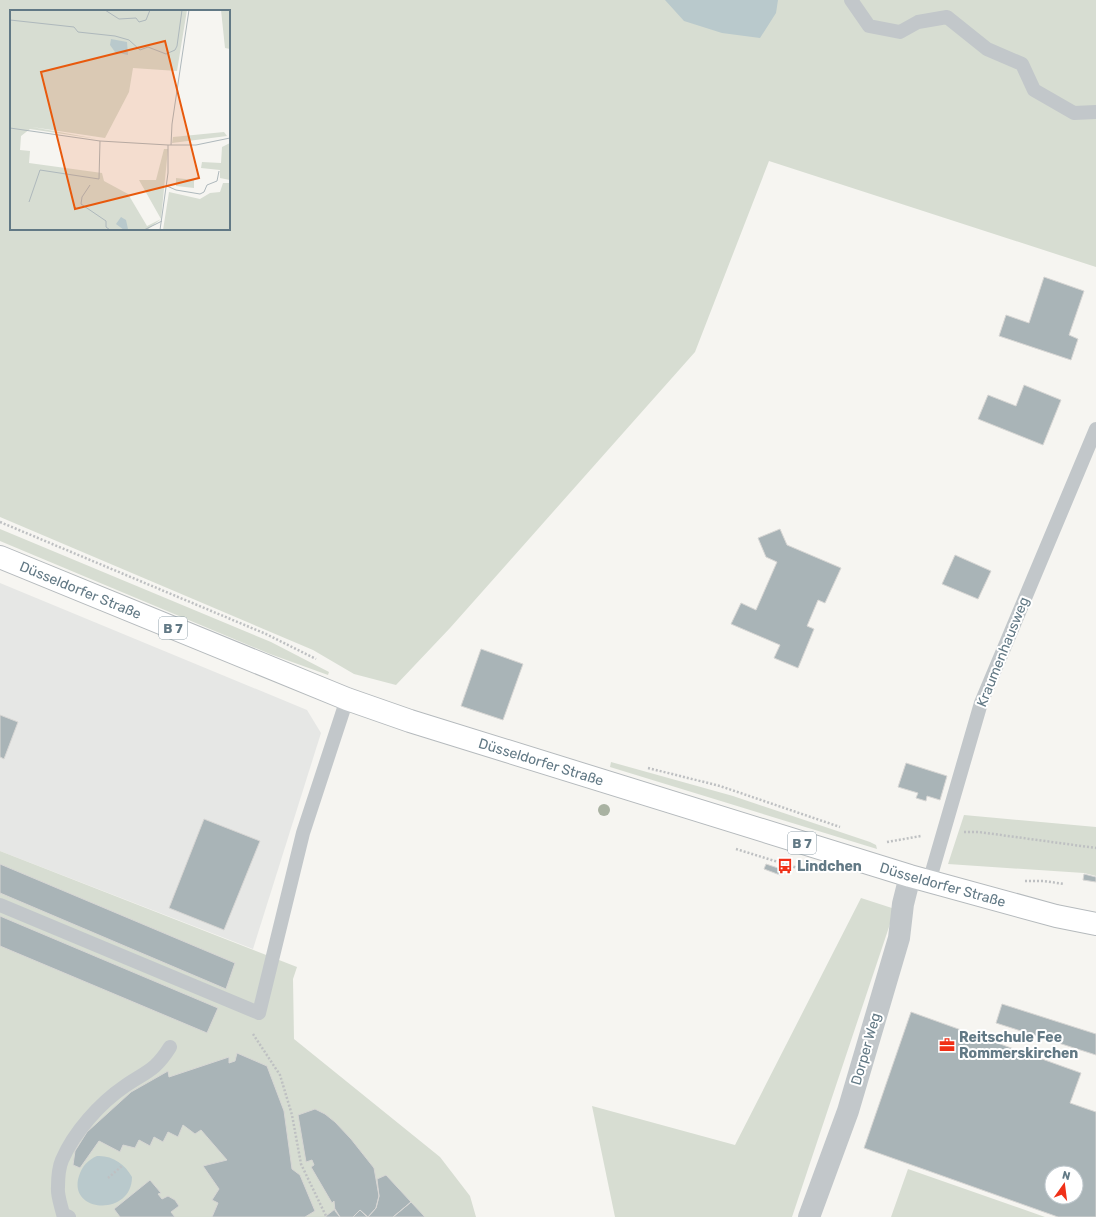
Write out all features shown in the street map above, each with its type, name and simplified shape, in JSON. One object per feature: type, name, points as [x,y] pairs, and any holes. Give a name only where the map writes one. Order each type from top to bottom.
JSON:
[{"type":"main road","name":"Düsseldorfer Straße","points":[[0,557],[347,700],[511,754],[652,795],[919,879],[1048,914],[1096,924]]},
{"type":"street","name":"Dorper Weg","points":[[811,1216],[848,1111],[886,983],[899,938],[903,904],[919,879]]},
{"type":"lane","points":[[851,0],[869,26],[877,28],[900,32],[918,22],[947,17],[987,49],[1022,64],[1034,90],[1074,113],[1096,112]]},
{"type":"lane","name":"Kraumenhausweg","points":[[919,879],[944,832],[981,703],[1096,429]]},
{"type":"lane","points":[[0,905],[259,1013],[302,833],[347,700]]},
{"type":"lane","points":[[69,1217],[63,1214],[58,1188],[62,1160],[76,1138],[103,1104],[124,1086],[150,1071],[161,1062],[170,1046]]},
{"type":"path","points":[[0,522],[266,634],[322,662]]},
{"type":"path","points":[[644,767],[720,786],[842,828]]},
{"type":"path","name":"Düsseldorfer Straße","points":[[880,840],[887,842],[944,832],[979,832],[1096,848]]},
{"type":"path","points":[[253,1034],[280,1075],[292,1115],[301,1164],[326,1216]]},
{"type":"path","points":[[108,1178],[123,1165]]},
{"type":"shaded area","points":[[0,0],[1096,0],[1096,267],[769,161],[695,352],[450,628],[396,685],[354,674],[313,650],[0,517]]},
{"type":"shaded area","points":[[665,0],[778,0],[776,13],[760,38],[722,33],[684,21]]},
{"type":"shaded area","points":[[0,529],[271,642],[329,672],[328,675],[270,654],[0,541]]},
{"type":"shaded area","points":[[0,583],[307,710],[321,733],[253,949],[0,851]]},
{"type":"shaded area","points":[[611,762],[733,796],[870,842],[876,845],[877,849],[610,767]]},
{"type":"shaded area","points":[[964,815],[1096,827],[1096,876],[1084,873],[948,864]]},
{"type":"shaded area","points":[[0,851],[297,967],[293,979],[294,1039],[440,1157],[470,1196],[476,1217],[0,1217]]},
{"type":"shaded area","points":[[861,898],[895,909],[792,1217],[615,1217],[592,1106],[735,1145]]},
{"type":"shaded area","points":[[97,1156],[108,1157],[118,1161],[126,1168],[132,1177],[129,1190],[122,1199],[112,1204],[101,1205],[90,1203],[82,1197],[78,1188],[79,1176],[82,1169],[88,1161]]},
{"type":"shaded area","points":[[908,1169],[1045,1217],[891,1217]]},
{"type":"building","points":[[1044,277],[1084,291],[1069,335],[1078,339],[1071,360],[999,336],[1006,315],[1029,323]]},
{"type":"building","points":[[1024,385],[1061,400],[1043,445],[978,419],[988,395],[1016,406]]},
{"type":"building","points":[[780,529],[787,545],[841,568],[825,603],[818,600],[807,626],[814,629],[798,668],[774,658],[780,645],[731,624],[741,603],[756,610],[777,562],[766,557],[758,538]]},
{"type":"building","points":[[955,555],[991,571],[978,599],[942,584]]},
{"type":"building","points":[[481,649],[523,664],[503,720],[461,706]]},
{"type":"building","points":[[0,715],[18,722],[4,759],[0,757]]},
{"type":"building","points":[[906,763],[947,776],[940,800],[927,796],[926,801],[916,798],[918,793],[898,787]]},
{"type":"building","points":[[204,819],[260,841],[224,930],[169,908]]},
{"type":"building","points":[[0,864],[235,963],[226,989],[0,893]]},
{"type":"building","points":[[766,864],[781,869],[780,875],[764,869]]},
{"type":"building","points":[[1084,874],[1096,877],[1096,882],[1083,880]]},
{"type":"building","points":[[0,916],[218,1008],[207,1033],[0,946]]},
{"type":"building","points":[[1002,1004],[1096,1034],[1096,1055],[996,1023]]},
{"type":"building","points":[[911,1012],[1081,1073],[1070,1103],[1096,1112],[1096,1217],[1058,1217],[864,1148]]},
{"type":"building","points":[[237,1053],[267,1066],[284,1111],[292,1169],[300,1175],[315,1211],[305,1217],[212,1217],[218,1203],[212,1200],[219,1189],[203,1166],[227,1160],[201,1130],[195,1134],[183,1125],[178,1137],[168,1132],[163,1142],[154,1137],[150,1146],[139,1140],[135,1148],[123,1145],[120,1152],[99,1141],[80,1168],[73,1165],[75,1151],[87,1132],[131,1092],[168,1071],[169,1077],[229,1057],[229,1063],[235,1061]]},
{"type":"building","points":[[315,1109],[325,1114],[335,1122],[351,1139],[374,1168],[379,1196],[376,1208],[368,1217],[360,1210],[353,1217],[340,1217],[335,1211],[334,1201],[332,1203],[311,1167],[314,1165],[312,1160],[306,1162],[298,1115]]},
{"type":"building","points":[[386,1175],[411,1202],[393,1217],[368,1217],[376,1208],[379,1196],[377,1179]]},
{"type":"building","points":[[150,1180],[161,1193],[158,1194],[162,1199],[168,1196],[175,1200],[179,1206],[171,1212],[175,1217],[120,1217],[114,1209]]},
{"type":"building","points":[[411,1202],[425,1217],[393,1217]]},
{"type":"building","points":[[335,1209],[340,1217],[326,1217],[326,1216]]},
{"type":"building","points":[[360,1210],[367,1217],[353,1217]]},
{"type":"place","name":"Lindchen","points":[[785,866]]},
{"type":"place","name":"Reitschule Fee Rommerskirchen","points":[[947,1045]]}]
